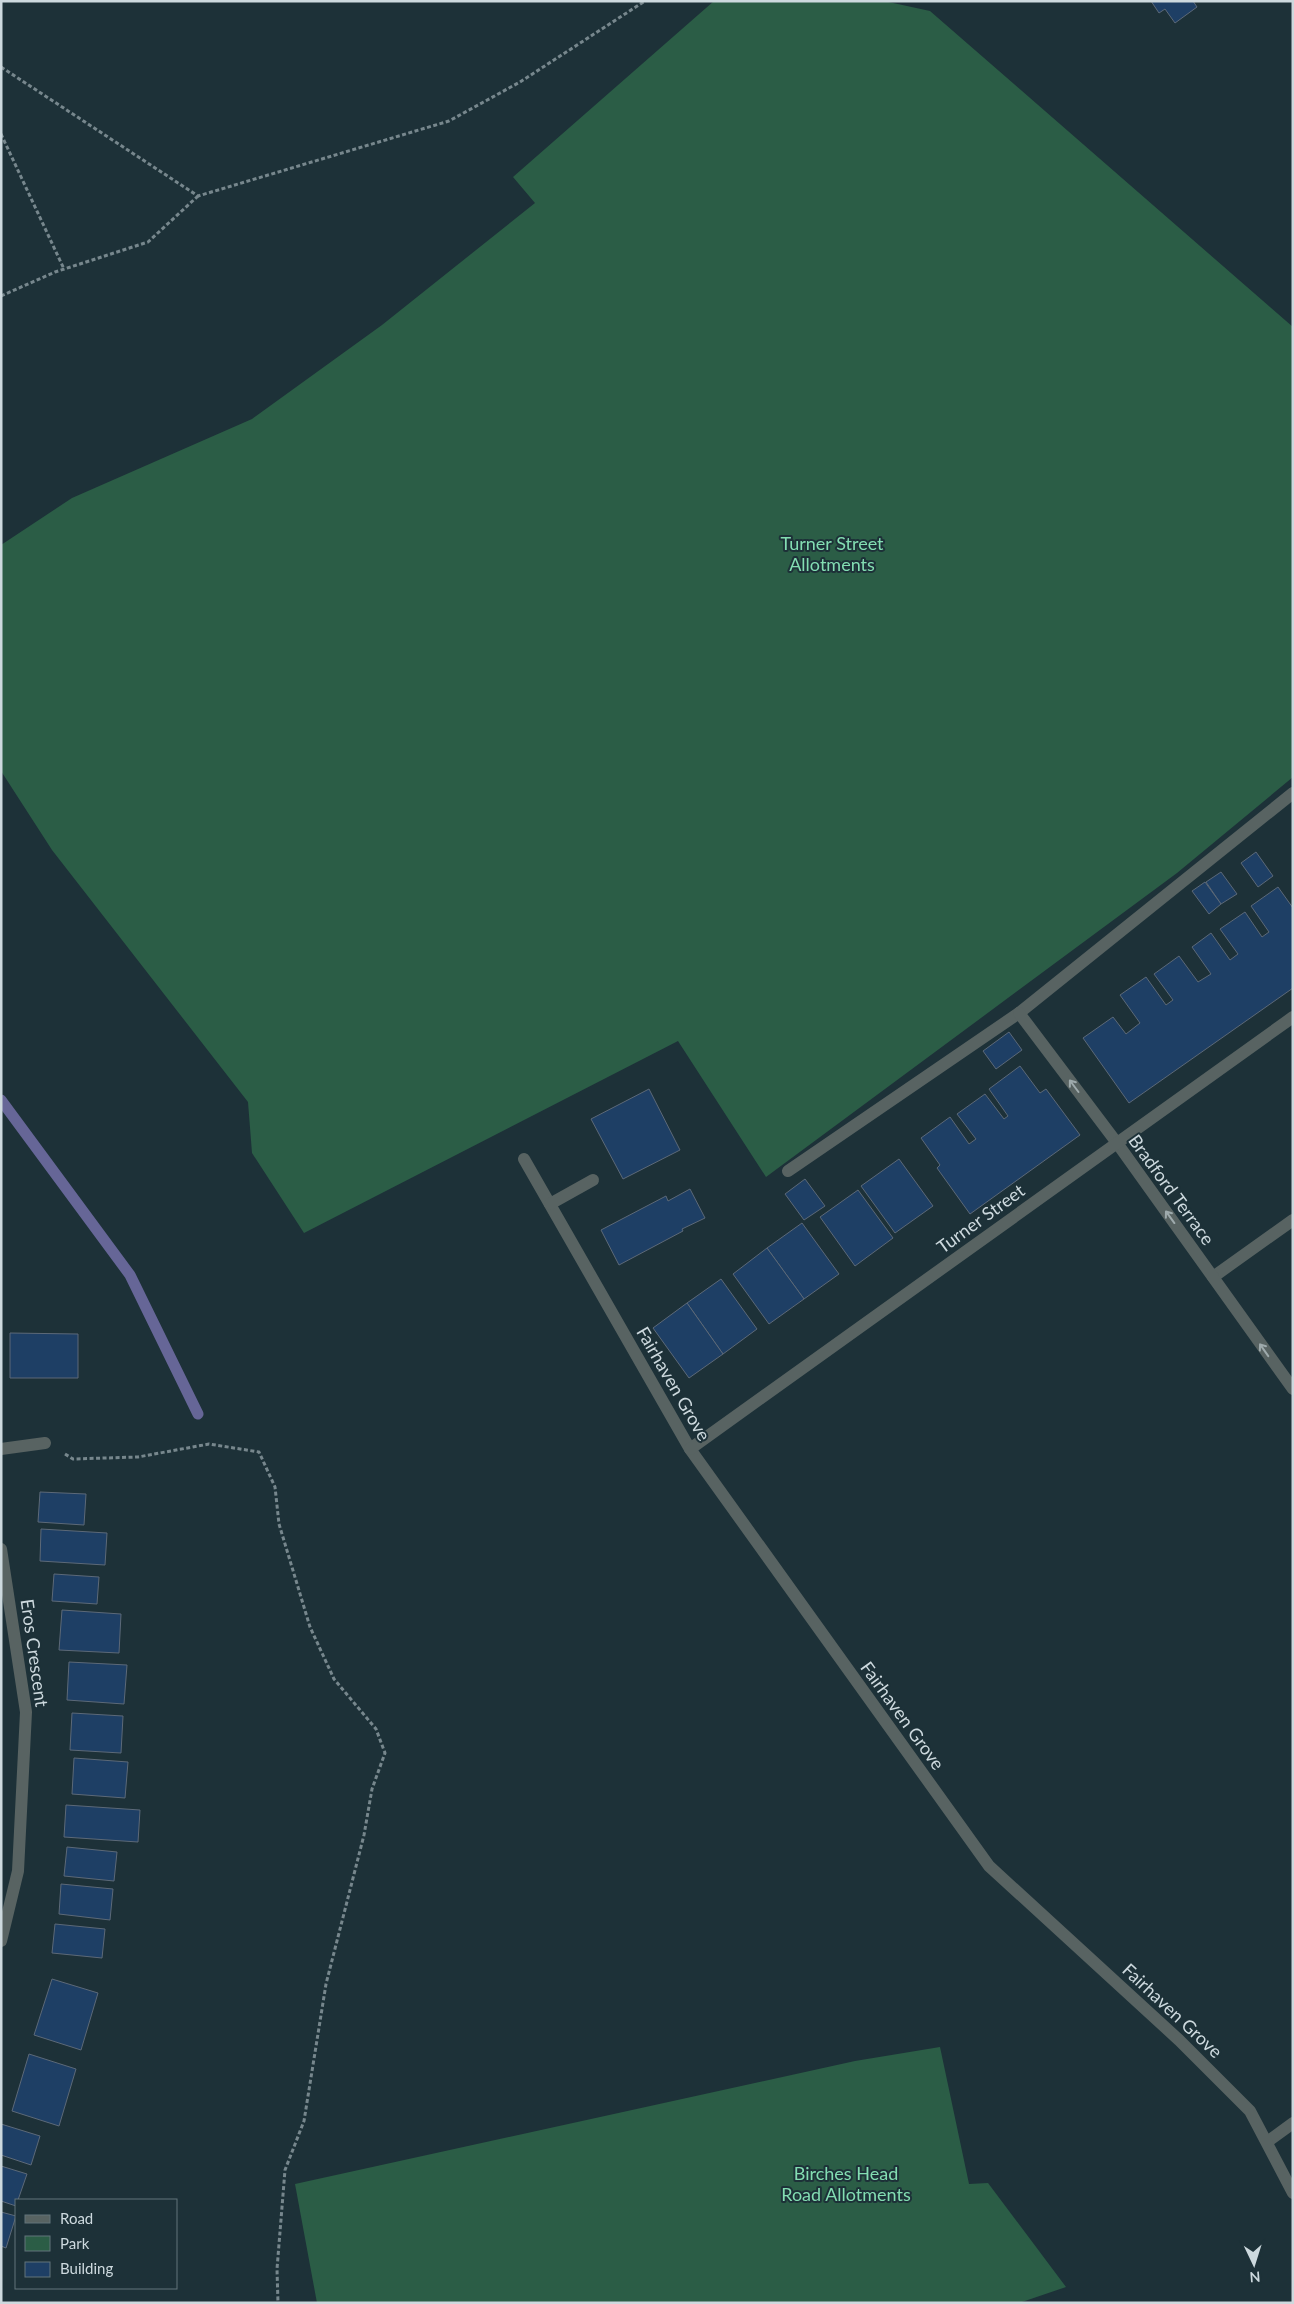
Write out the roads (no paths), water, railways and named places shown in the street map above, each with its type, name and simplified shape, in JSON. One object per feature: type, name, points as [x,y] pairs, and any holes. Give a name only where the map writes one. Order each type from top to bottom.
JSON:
[{"type":"street","points":[[788,1171],[1019,1013],[1293,793]]},
{"type":"street","name":"Bradford Terrace","points":[[1019,1013],[1116,1143],[1293,1389]]},
{"type":"street","name":"Turner Street","points":[[690,1449],[1293,1017]]},
{"type":"street","name":"Fairhaven Grove","points":[[524,1159],[690,1449],[989,1866],[1179,2040],[1250,2111],[1293,2192]]},
{"type":"street","points":[[550,1204],[593,1180]]},
{"type":"street","points":[[1212,1277],[1293,1220]]},
{"type":"street","points":[[1,1449],[45,1443]]},
{"type":"street","name":"Eros Crescent","points":[[1,1548],[26,1712],[18,1871],[1,1941]]},
{"type":"street","points":[[1267,2142],[1293,2123]]},
{"type":"waterway","points":[[1,1100],[130,1275],[198,1414]]},
{"type":"park label","name":"Turner Street Allotments","points":[[832,554]]},
{"type":"park label","name":"Birches Head Road Allotments","points":[[846,2184]]}]
